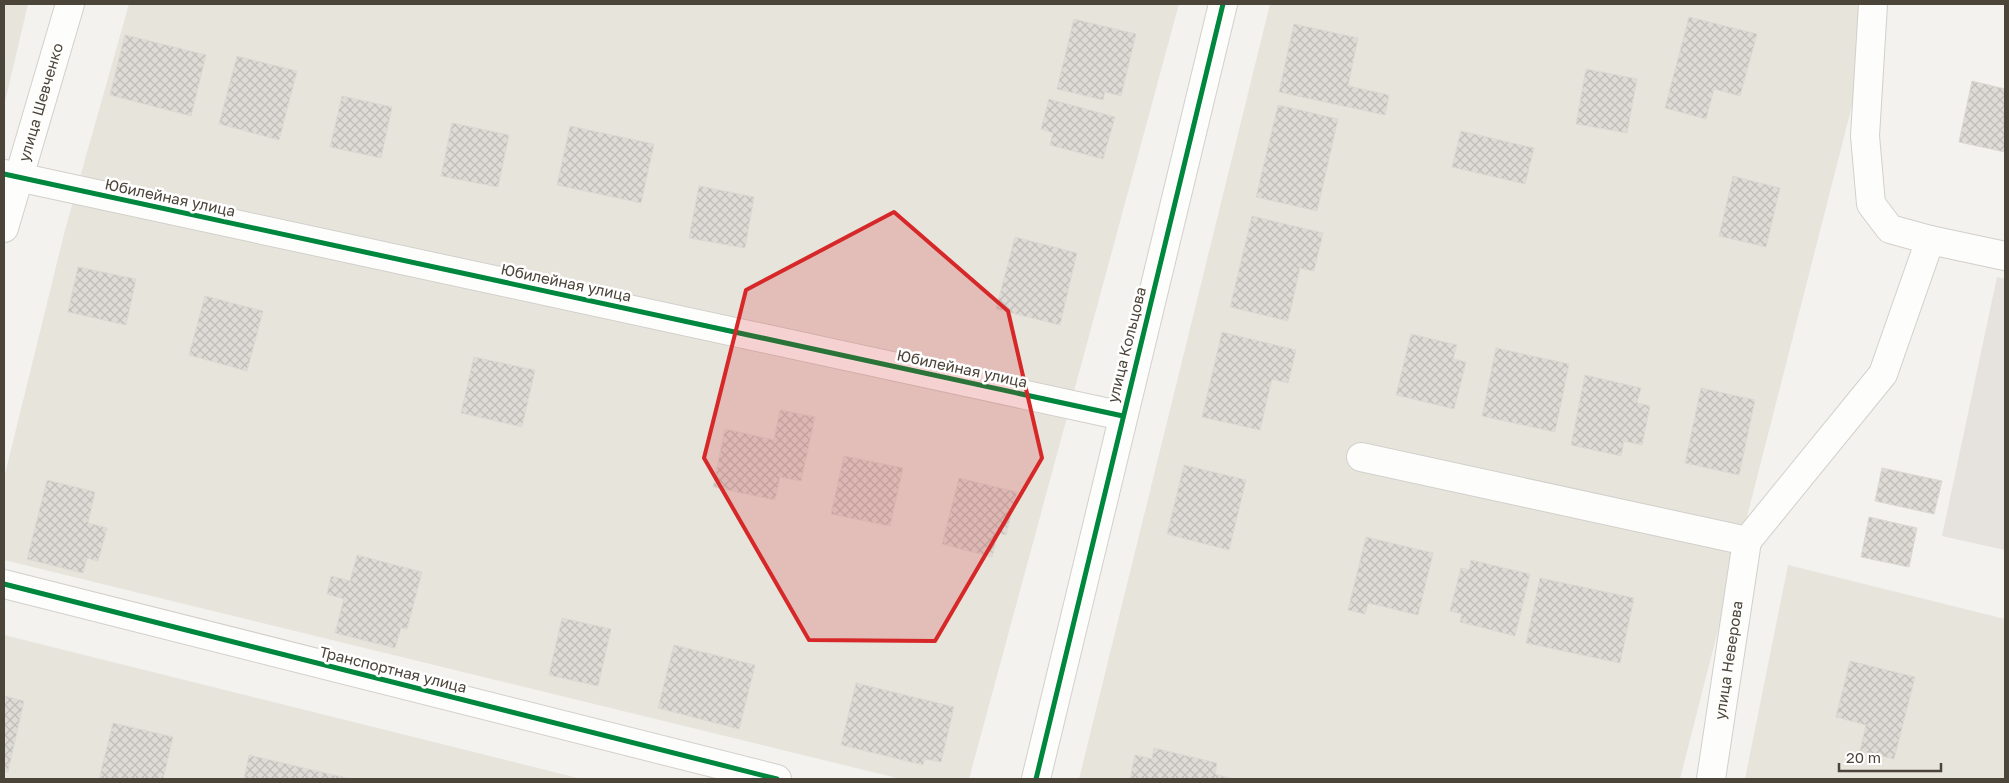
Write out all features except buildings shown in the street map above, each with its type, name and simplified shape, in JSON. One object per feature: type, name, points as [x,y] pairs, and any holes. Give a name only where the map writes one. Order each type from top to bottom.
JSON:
[{"type":"street","name":"улица Шевченко","points":[[4,228],[11,176],[70,4]]},
{"type":"street","name":"улица Кольцова","points":[[1036,779],[1223,4]]},
{"type":"street","points":[[1873,4],[1865,136],[1871,204],[1890,228],[1930,240],[2005,256]]},
{"type":"street","name":"Юбилейная улица","points":[[11,176],[1123,416]]},
{"type":"street","points":[[1360,457],[1747,541],[1883,374],[1930,240]]},
{"type":"street","name":"улица Неверова","points":[[1711,779],[1747,541]]},
{"type":"street","name":"Транспортная улица","points":[[4,584],[777,779]]},
{"type":"highlighted area","points":[[894,212],[1008,311],[1042,458],[935,641],[809,640],[704,458],[746,290]]},
{"type":"shaded area","points":[[4,4],[28,4],[4,106]]},
{"type":"shaded area","points":[[129,4],[1179,4],[969,779],[901,779],[4,560],[4,478],[65,230]]},
{"type":"shaded area","points":[[1270,4],[1878,4],[1680,779],[1079,779]]},
{"type":"shaded area","points":[[1997,277],[2005,279],[2005,550],[1942,536]]},
{"type":"shaded area","points":[[1788,565],[2005,619],[2005,779],[1745,779]]},
{"type":"shaded area","points":[[4,635],[582,779],[4,779]]},
{"type":"cycle path","points":[[1036,779],[1223,4]]},
{"type":"cycle path","points":[[4,174],[1123,416]]},
{"type":"cycle path","points":[[4,584],[777,779]]}]
